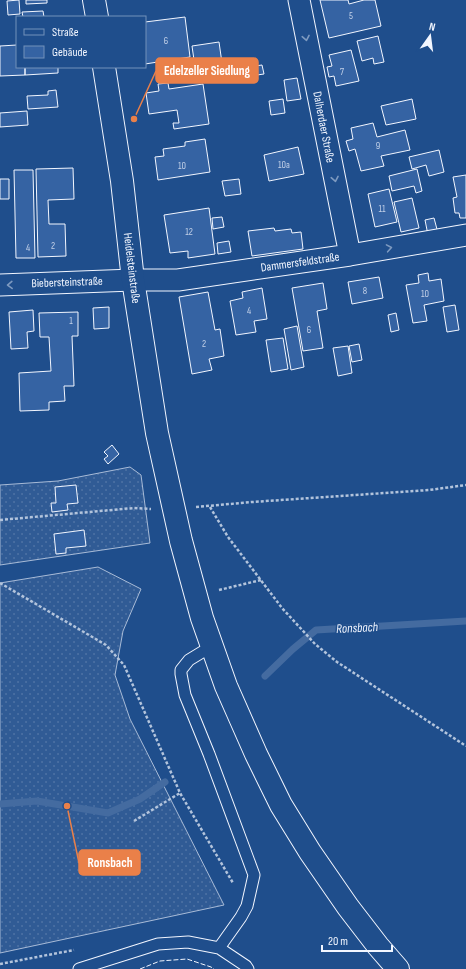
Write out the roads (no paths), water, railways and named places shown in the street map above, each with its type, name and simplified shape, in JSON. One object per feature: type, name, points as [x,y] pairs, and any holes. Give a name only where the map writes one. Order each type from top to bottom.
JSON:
[{"type":"main road","points":[[94,0],[97,16]]},
{"type":"main road","name":"Heidelsteinstraße","points":[[104,68],[122,181],[133,280],[157,433],[181,541],[202,618],[226,686],[256,754],[281,805],[310,852],[348,907],[398,969]]},
{"type":"street","name":"Dalherdaer Straße","points":[[299,0],[350,255]]},
{"type":"street","name":"Dammersfeldstraße","points":[[133,280],[178,280],[350,255],[466,235]]},
{"type":"street","name":"Biebersteinstraße","points":[[0,285],[133,280]]},
{"type":"lane","points":[[212,646],[189,660],[181,670],[181,674],[185,695],[209,754],[254,875],[247,906],[219,948]]},
{"type":"lane","points":[[79,969],[158,944],[188,942],[219,948],[246,966],[248,969]]},
{"type":"waterway","name":"Ronsbach","points":[[265,676],[293,649],[316,630],[466,621]]},
{"type":"waterway","name":"Ronsbach","points":[[0,804],[37,801],[108,813],[140,799],[165,782]]},
{"type":"place","name":"Edelzeller Siedlung","points":[[134,119]]},
{"type":"place","name":"Ronsbach","points":[[67,806]]}]
